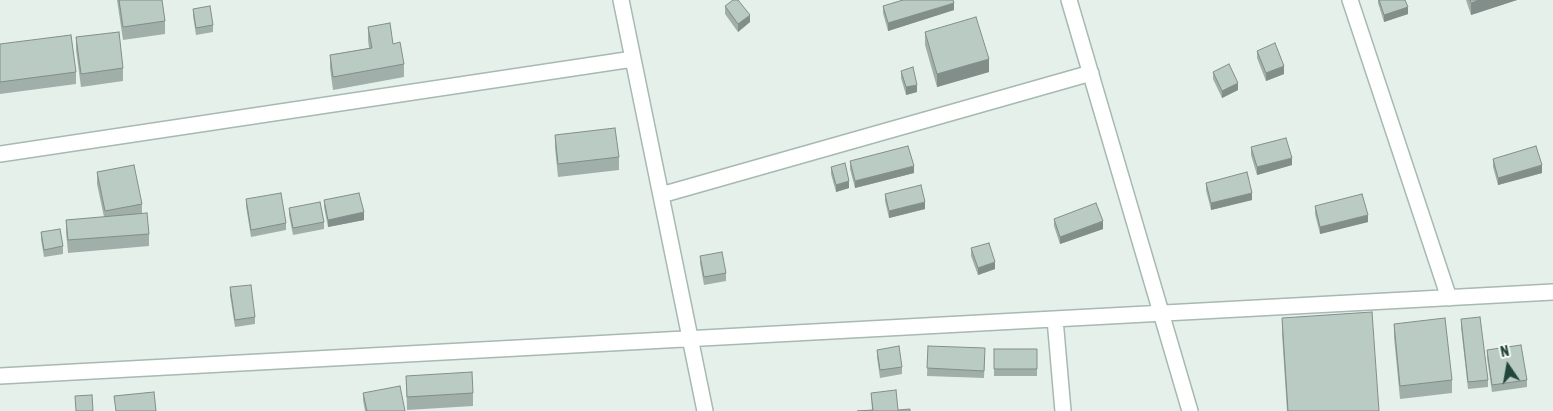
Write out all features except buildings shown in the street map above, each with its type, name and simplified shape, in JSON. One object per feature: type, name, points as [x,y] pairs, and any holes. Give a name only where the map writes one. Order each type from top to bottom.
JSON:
[{"type":"street","points":[[621,0],[705,411]]},
{"type":"street","points":[[1069,0],[1190,411]]},
{"type":"street","points":[[1350,0],[1450,298]]},
{"type":"street","points":[[0,154],[633,59]]},
{"type":"street","points":[[661,194],[1091,73]]},
{"type":"street","points":[[0,376],[1553,292]]},
{"type":"street","points":[[1055,319],[1063,411]]}]
